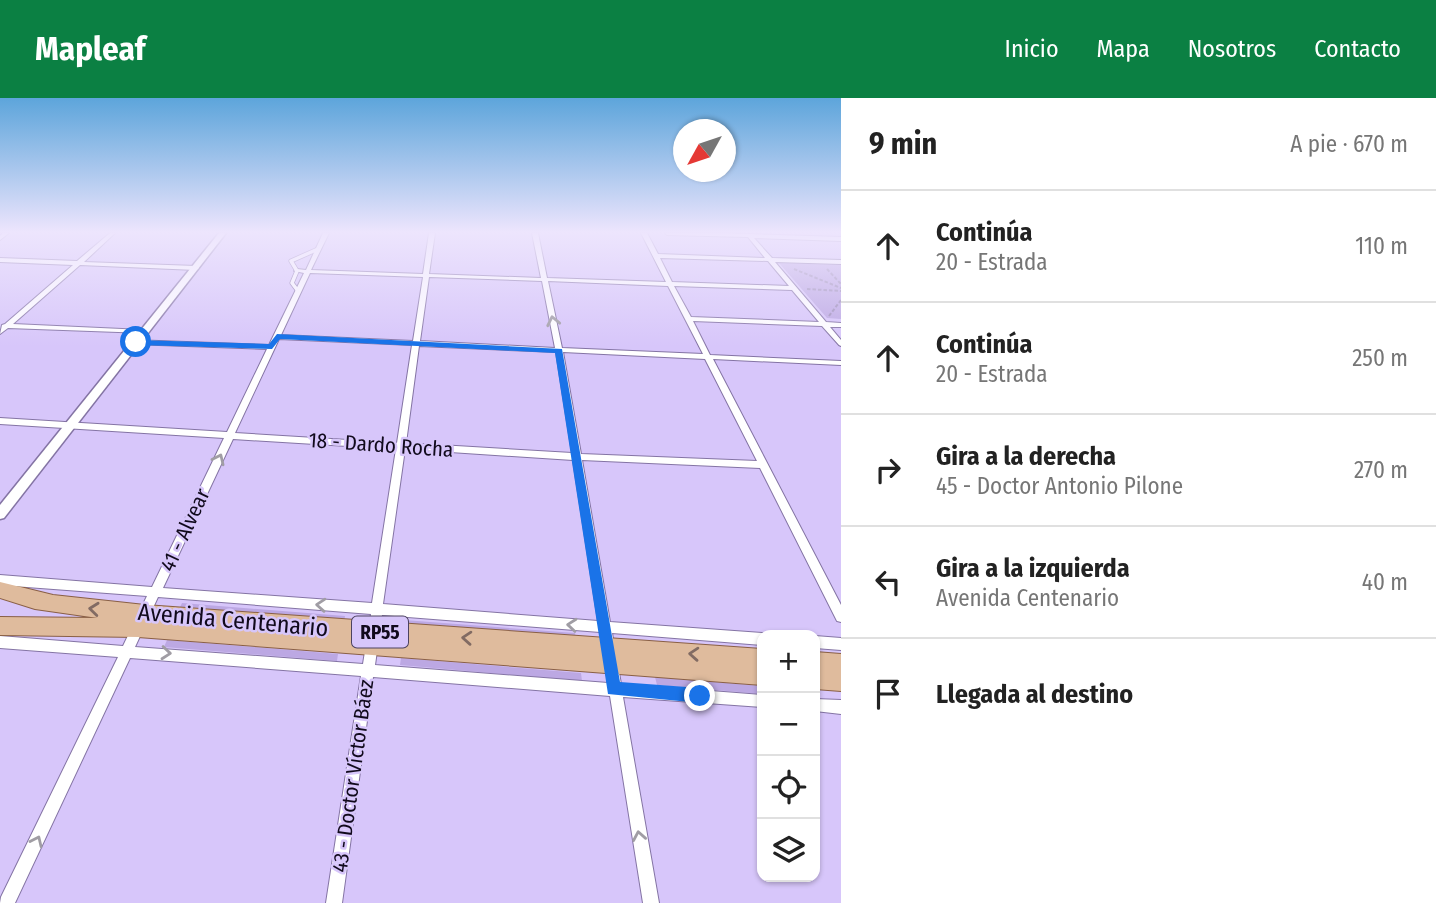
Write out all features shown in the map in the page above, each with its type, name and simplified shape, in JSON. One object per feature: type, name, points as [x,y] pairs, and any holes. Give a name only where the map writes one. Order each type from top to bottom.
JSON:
[{"type":"main road","name":"Avenida Centenario","points":[[0,590],[24,599],[141,621]]},
{"type":"main road","name":"Avenida Centenario","points":[[0,626],[141,621],[608,656],[757,674]]},
{"type":"main road","name":"Avenida Centenario","points":[[608,656],[757,659]]},
{"type":"main road","points":[[820,662],[841,664]]},
{"type":"main road","points":[[820,679],[841,681]]},
{"type":"street","points":[[0,332],[70,271]]},
{"type":"street","points":[[0,503],[190,271]]},
{"type":"street","name":"43 - Doctor Víctor Báez","points":[[334,903],[426,271]]},
{"type":"street","points":[[542,271],[578,457],[603,627],[651,903]]},
{"type":"street","points":[[663,271],[841,617]]},
{"type":"street","points":[[779,271],[826,321],[841,344]]},
{"type":"street","points":[[302,272],[794,288]]},
{"type":"street","name":"41 - Alvear","points":[[7,903],[298,291],[302,272]]},
{"type":"street","points":[[688,319],[826,321],[841,325]]},
{"type":"street","points":[[4,326],[138,337],[416,344],[841,363]]},
{"type":"street","name":"18 - Dardo Rocha","points":[[0,421],[578,457],[763,465]]},
{"type":"street","points":[[0,514],[67,424]]},
{"type":"street","name":"Avenida Centenario","points":[[0,580],[757,639]]},
{"type":"street","name":"Avenida Centenario","points":[[0,642],[757,701]]},
{"type":"street","points":[[820,642],[841,644]]},
{"type":"street","points":[[820,705],[841,707]]},
{"type":"path","points":[[796,271],[841,289]]},
{"type":"path","points":[[829,271],[841,284]]},
{"type":"path","points":[[794,288],[841,289]]},
{"type":"path","points":[[826,321],[841,300]]},
{"type":"shaded area","points":[[786,271],[841,271],[841,319],[827,318]]},
{"type":"shaded area","points":[[182,603],[345,616],[344,623],[179,609]]},
{"type":"shaded area","points":[[404,620],[575,633],[576,640],[403,626]]},
{"type":"shaded area","points":[[167,640],[338,654],[337,661],[164,647]]},
{"type":"shaded area","points":[[401,658],[581,673],[582,681],[400,665]]},
{"type":"shaded area","points":[[655,677],[757,686],[757,694],[657,685]]},
{"type":"route","points":[[136,342],[272,347],[277,337],[559,351],[614,689],[700,696]]}]
